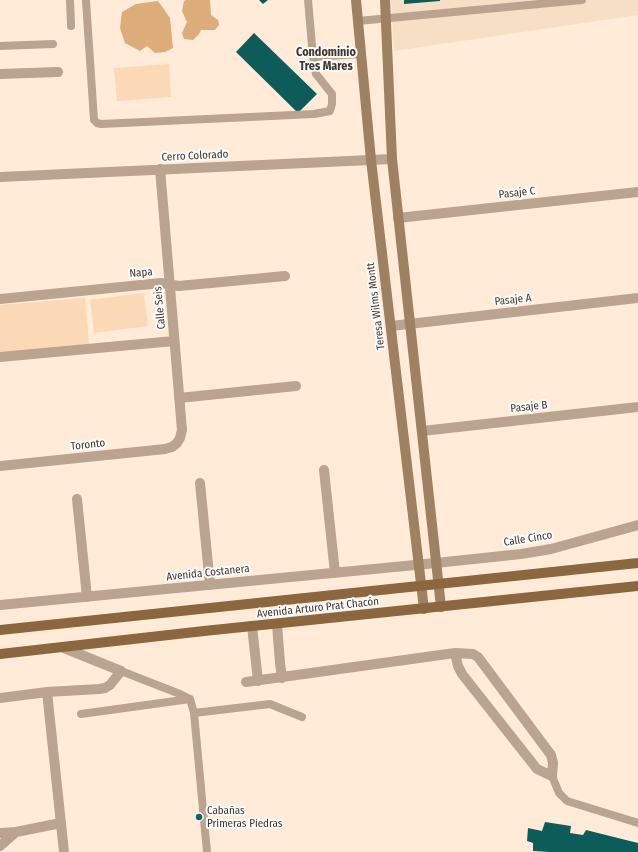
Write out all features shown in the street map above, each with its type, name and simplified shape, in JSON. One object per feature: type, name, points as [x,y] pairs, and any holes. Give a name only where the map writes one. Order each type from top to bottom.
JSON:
[{"type":"main road","name":"Avenida Arturo Prat Chacón","points":[[0,630],[638,563]]},
{"type":"main road","name":"Avenida Arturo Prat Chacón","points":[[0,654],[638,586]]},
{"type":"street","name":"Teresa Wilms Montt","points":[[356,0],[371,160],[424,609]]},
{"type":"street","points":[[384,0],[392,159],[441,607]]},
{"type":"street","points":[[0,74],[58,72]]},
{"type":"street","name":"Cerro Colorado","points":[[0,177],[392,159]]},
{"type":"street","name":"Calle Seis","points":[[160,170],[182,430],[177,443]]},
{"type":"street","name":"Pasaje C","points":[[398,218],[638,192]]},
{"type":"street","name":"Napa","points":[[0,299],[161,283],[179,286],[285,276]]},
{"type":"street","name":"Pasaje A","points":[[391,326],[638,298]]},
{"type":"street","points":[[0,357],[174,341]]},
{"type":"street","points":[[179,398],[296,386]]},
{"type":"street","name":"Pasaje B","points":[[422,431],[638,407]]},
{"type":"street","name":"Toronto","points":[[0,466],[165,449],[172,447],[177,443]]},
{"type":"street","points":[[324,470],[335,573]]},
{"type":"street","points":[[200,483],[210,585]]},
{"type":"street","points":[[77,499],[87,597]]},
{"type":"street","name":"Calle Cinco","points":[[419,564],[536,552],[638,525]]},
{"type":"street","name":"Avenida Costanera","points":[[0,605],[419,564]]},
{"type":"street","points":[[277,624],[282,678]]},
{"type":"street","points":[[252,626],[258,681]]},
{"type":"street","points":[[0,698],[47,692],[105,688],[110,685],[121,671],[64,648]]},
{"type":"street","points":[[246,682],[455,653],[474,654],[478,657],[552,755],[552,776],[537,769],[462,674],[458,666],[455,653]]},
{"type":"street","points":[[47,692],[64,852]]},
{"type":"street","points":[[0,834],[61,823]]},
{"type":"street","points":[[0,846],[16,832]]},
{"type":"lane","points":[[70,0],[71,26]]},
{"type":"lane","points":[[86,2],[94,120],[101,124],[314,114],[330,111],[332,94],[316,74],[308,0]]},
{"type":"lane","points":[[358,21],[582,0]]},
{"type":"lane","points":[[0,46],[53,44]]},
{"type":"lane","points":[[313,56],[361,54]]},
{"type":"lane","points":[[121,671],[190,699],[194,713],[207,852]]},
{"type":"lane","points":[[80,714],[190,699]]},
{"type":"lane","points":[[194,713],[270,704],[302,717]]},
{"type":"lane","points":[[552,776],[559,793],[567,801],[638,823]]},
{"type":"shaded area","points":[[210,0],[211,15],[218,20],[219,25],[215,30],[201,30],[193,40],[184,39],[182,33],[187,22],[182,11],[184,1]]},
{"type":"shaded area","points":[[391,0],[638,0],[638,15],[394,51]]},
{"type":"shaded area","points":[[158,1],[170,18],[173,48],[165,52],[155,53],[147,46],[140,51],[125,43],[120,28],[122,12],[136,4]]},
{"type":"shaded area","points":[[169,64],[171,97],[117,101],[114,68]]},
{"type":"shaded area","points":[[144,293],[148,326],[94,333],[90,300]]},
{"type":"shaded area","points":[[85,298],[89,344],[0,354],[0,305]]},
{"type":"building","points":[[259,0],[268,0],[263,4]]},
{"type":"building","points":[[404,0],[440,0],[440,1],[404,4]]},
{"type":"building","points":[[254,33],[317,94],[298,113],[236,52]]},
{"type":"building","points":[[545,822],[571,826],[570,833],[583,835],[586,830],[638,843],[638,852],[533,851],[533,843],[527,841],[528,828],[542,831]]},
{"type":"place","name":"Cabañas Primeras Piedras","points":[[199,817]]},
{"type":"district","name":"Condominio Tres Mares","points":[[326,60]]}]
